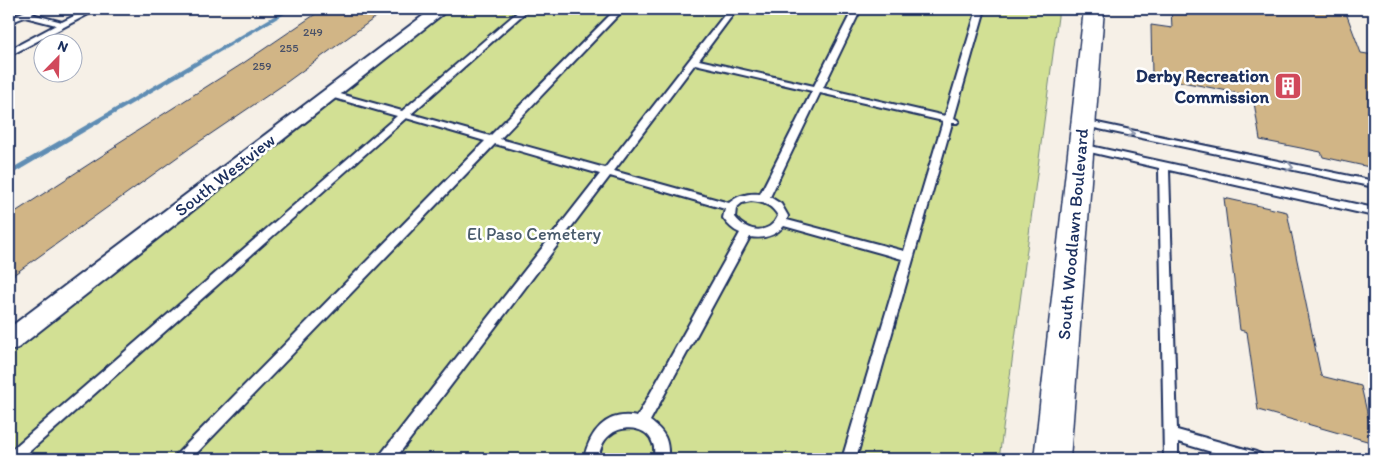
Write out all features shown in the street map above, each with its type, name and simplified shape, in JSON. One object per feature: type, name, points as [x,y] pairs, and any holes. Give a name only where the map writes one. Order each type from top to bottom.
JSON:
[{"type":"street","name":"South Westview","points":[[9,341],[441,9]]},
{"type":"street","name":"South Woodlawn Boulevard","points":[[1052,459],[1094,9]]},
{"type":"lane","points":[[9,21],[35,9]]},
{"type":"lane","points":[[9,53],[94,9]]},
{"type":"lane","points":[[11,459],[525,9]]},
{"type":"lane","points":[[182,459],[620,9]]},
{"type":"lane","points":[[386,459],[733,9]]},
{"type":"lane","points":[[764,198],[857,9]]},
{"type":"lane","points":[[849,459],[908,257],[951,121],[982,9]]},
{"type":"lane","points":[[25,14],[63,25]]},
{"type":"lane","points":[[694,61],[951,121]]},
{"type":"lane","points":[[330,94],[731,206]]},
{"type":"lane","points":[[1082,135],[1164,166],[1374,212]]},
{"type":"lane","points":[[1082,135],[1374,184]]},
{"type":"lane","points":[[1164,166],[1171,459]]},
{"type":"lane","points":[[743,198],[764,198],[776,204],[783,216],[782,222],[772,231],[764,234],[746,233],[738,229],[728,218],[731,206],[743,198]]},
{"type":"lane","points":[[782,222],[908,257]]},
{"type":"lane","points":[[641,423],[746,233]]},
{"type":"lane","points":[[591,459],[592,448],[596,438],[614,424],[626,422],[641,423],[656,434],[661,443],[661,459]]},
{"type":"lane","points":[[1171,434],[1256,459]]},
{"type":"green space","name":"El Paso Cemetery","points":[[451,9],[1059,9],[999,459],[9,459],[9,352]]},
{"type":"building","points":[[323,9],[387,9],[280,87],[190,148],[9,278],[9,216]]},
{"type":"building","name":"Derby Recreation Commission","points":[[1171,9],[1322,9],[1346,13],[1361,53],[1374,55],[1374,168],[1323,157],[1321,152],[1260,140],[1253,96],[1152,76],[1151,25],[1172,28]]},
{"type":"building","points":[[1224,198],[1287,212],[1321,376],[1361,386],[1374,443],[1258,410],[1247,332],[1240,330]]},
{"type":"waterway","points":[[9,173],[290,9]]},
{"type":"place","name":"Derby Recreation Commission","points":[[1288,86]]}]
